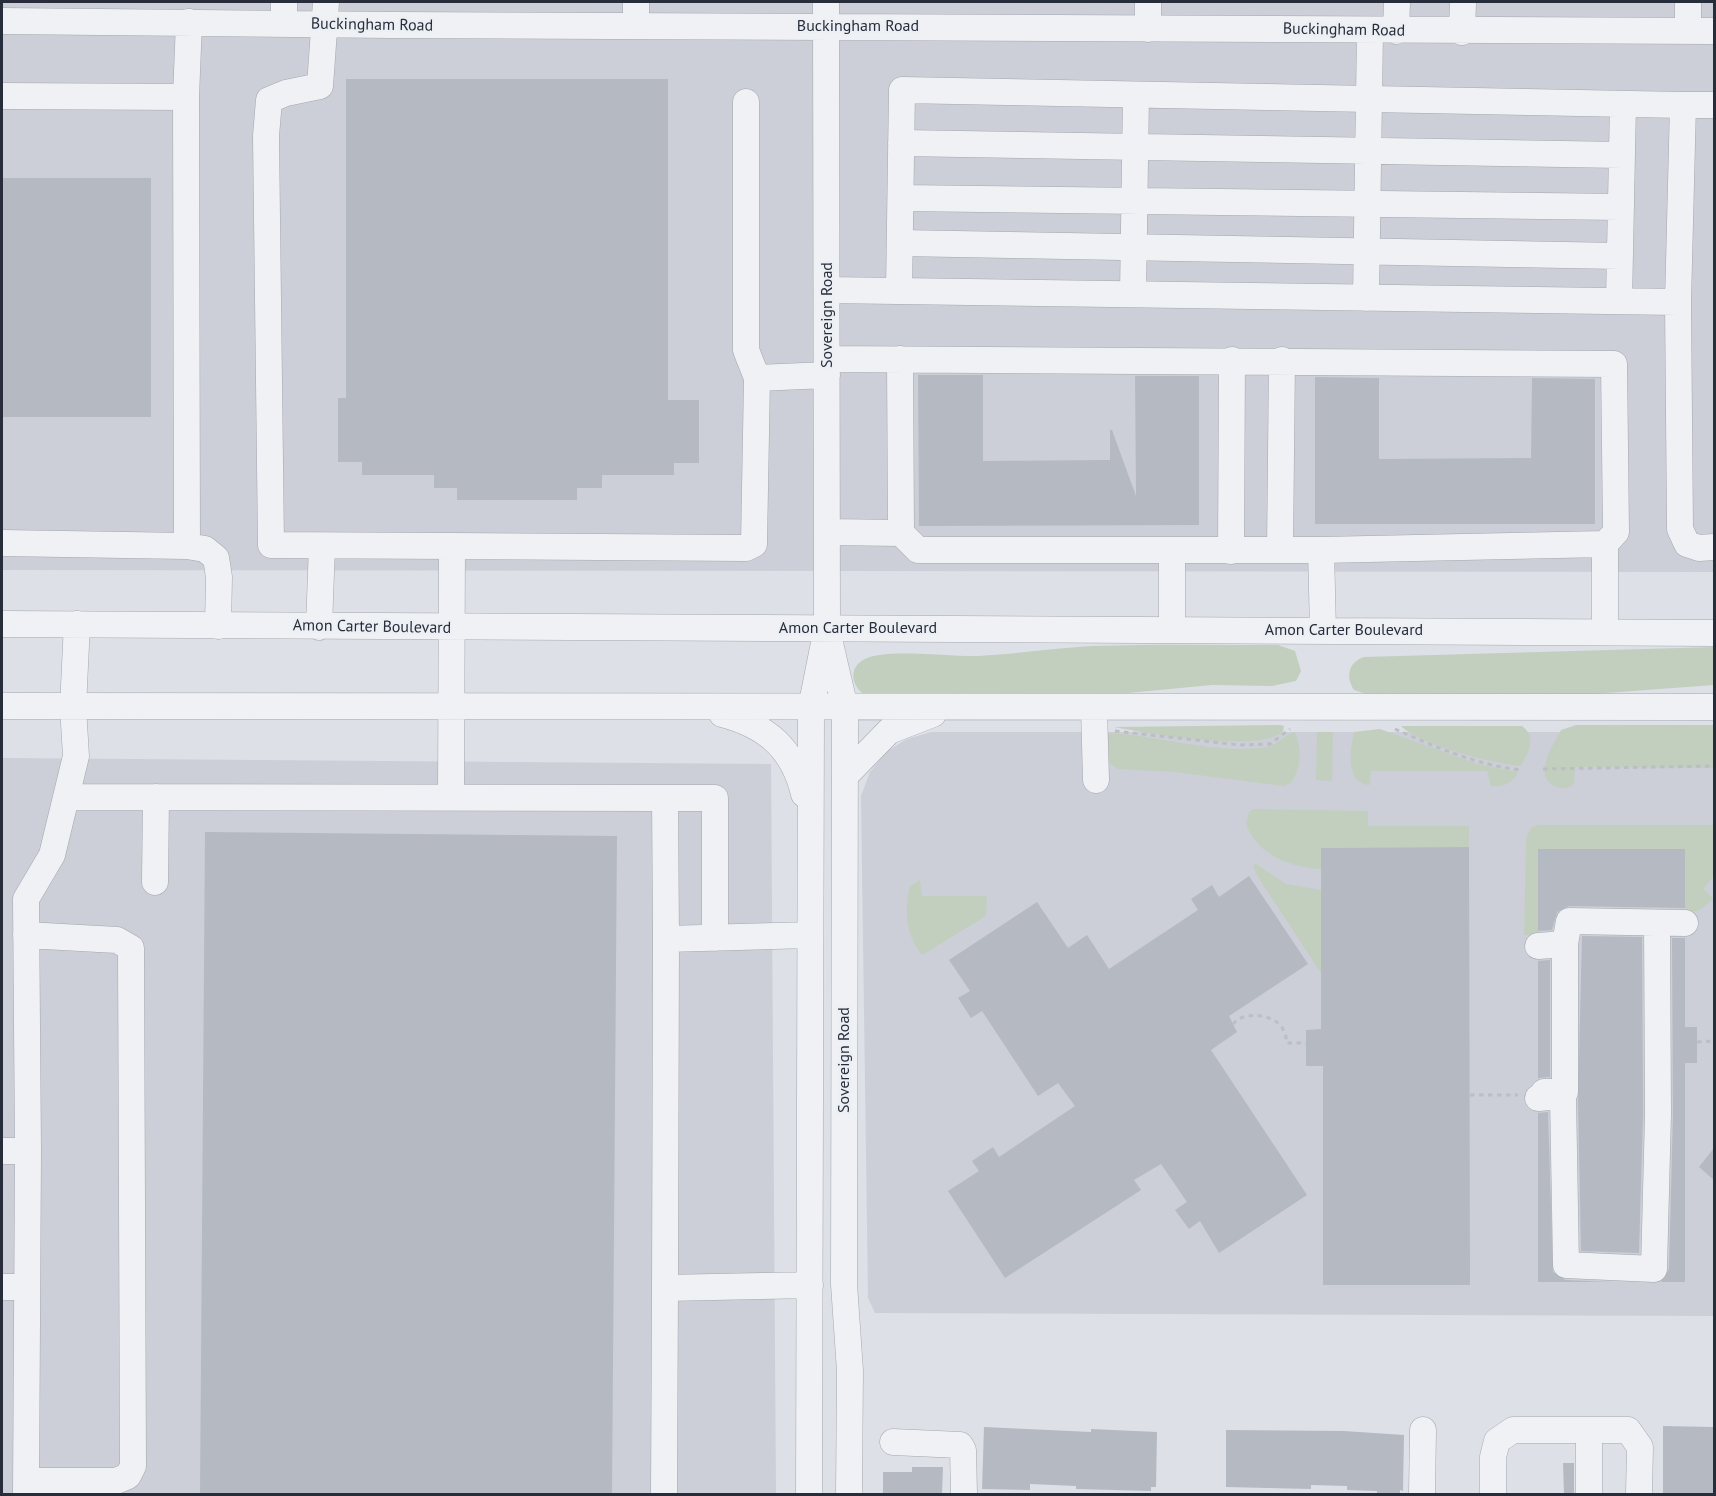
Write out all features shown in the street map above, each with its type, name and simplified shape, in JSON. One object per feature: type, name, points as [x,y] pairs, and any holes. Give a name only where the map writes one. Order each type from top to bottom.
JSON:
[{"type":"street","points":[[1148,2],[1148,28]]},
{"type":"street","points":[[1396,31],[1397,2]]},
{"type":"street","points":[[1462,32],[1463,2]]},
{"type":"street","points":[[1689,2],[1689,31]]},
{"type":"street","name":"Buckingham Road","points":[[2,21],[189,22],[284,13],[826,14],[1148,28],[1462,32],[1714,31]]},
{"type":"street","points":[[325,13],[320,86],[286,93],[269,100],[266,136],[271,545],[746,548],[754,544],[757,378],[746,350],[746,102]]},
{"type":"street","name":"Sovereign Road","points":[[809,1494],[811,708],[827,628],[826,14]]},
{"type":"street","points":[[188,546],[186,97],[189,22]]},
{"type":"street","points":[[1366,298],[1370,31]]},
{"type":"street","points":[[899,291],[902,90],[1714,105]]},
{"type":"street","points":[[1133,294],[1137,95]]},
{"type":"street","points":[[2,96],[186,97]]},
{"type":"street","points":[[1619,301],[1623,104]]},
{"type":"street","points":[[1683,105],[1678,302],[1680,529],[1687,544],[1699,548],[1714,547]]},
{"type":"street","points":[[901,143],[1622,155]]},
{"type":"street","points":[[900,198],[1367,202],[1621,207]]},
{"type":"street","points":[[900,243],[1620,256]]},
{"type":"street","points":[[826,290],[1678,302]]},
{"type":"street","points":[[757,378],[900,359],[1614,364],[1616,532],[1605,544],[1605,631]]},
{"type":"street","points":[[900,359],[900,533]]},
{"type":"street","points":[[1231,551],[1232,360]]},
{"type":"street","points":[[1280,550],[1282,360]]},
{"type":"street","points":[[827,532],[900,533],[918,550],[1231,551],[1605,544]]},
{"type":"street","points":[[2,543],[188,546],[205,549],[216,558],[219,577],[218,626]]},
{"type":"street","points":[[320,627],[322,546]]},
{"type":"street","points":[[451,797],[452,546]]},
{"type":"street","points":[[1321,550],[1323,630]]},
{"type":"street","points":[[1172,551],[1172,629]]},
{"type":"street","name":"Amon Carter Boulevard","points":[[2,624],[1714,633]]},
{"type":"street","points":[[26,935],[117,940],[131,948],[133,1466],[128,1476],[116,1481],[26,1488],[28,1151],[26,935],[26,899],[52,855],[76,756],[73,706],[76,624]]},
{"type":"street","name":"Sovereign Road","points":[[827,628],[845,708],[844,1284],[850,1371],[849,1494]]},
{"type":"street","points":[[2,706],[1714,707]]},
{"type":"street","points":[[699,708],[739,718],[764,731],[782,747],[798,771],[805,799],[810,863]]},
{"type":"street","points":[[844,776],[889,731],[916,718],[955,708]]},
{"type":"street","points":[[1094,708],[1096,780]]},
{"type":"street","points":[[66,797],[715,798],[715,938]]},
{"type":"street","points":[[155,882],[156,797]]},
{"type":"street","points":[[664,1494],[665,798]]},
{"type":"street","points":[[1534,1095],[1565,1092],[1564,944],[1569,921],[1685,923]]},
{"type":"street","points":[[1534,1095],[1563,1096],[1566,1265],[1654,1269],[1658,1114],[1658,923]]},
{"type":"street","points":[[666,939],[810,935]]},
{"type":"street","points":[[1538,946],[1564,944]]},
{"type":"street","points":[[2,1151],[28,1151]]},
{"type":"street","points":[[664,1288],[810,1285]]},
{"type":"street","points":[[2,1287],[27,1287]]},
{"type":"street","points":[[1422,1494],[1423,1430]]},
{"type":"street","points":[[1493,1494],[1493,1457],[1497,1441],[1514,1430],[1628,1430],[1640,1447],[1639,1494]]},
{"type":"street","points":[[1589,1430],[1589,1494]]},
{"type":"street","points":[[893,1442],[960,1445],[963,1450],[964,1494]]},
{"type":"path","points":[[1390,727],[1425,743],[1489,764],[1521,770]]},
{"type":"path","points":[[1111,730],[1239,745],[1270,744],[1290,729]]},
{"type":"path","points":[[1543,769],[1714,766]]},
{"type":"path","points":[[1233,1024],[1244,1016],[1267,1017],[1281,1026],[1287,1043],[1306,1044]]},
{"type":"path","points":[[1698,1042],[1714,1041]]},
{"type":"path","points":[[1470,1095],[1534,1095]]},
{"type":"shaded area","points":[[2,2],[1714,2],[1714,572],[2,570]]},
{"type":"shaded area","points":[[931,732],[1714,732],[1714,1316],[875,1313],[868,1298],[861,796],[870,772],[886,752],[907,739]]},
{"type":"shaded area","points":[[2,758],[771,764],[776,1494],[2,1494]]},
{"type":"green space","points":[[1278,645],[1295,651],[1301,671],[1296,681],[1272,686],[1212,685],[1107,695],[865,695],[857,687],[853,677],[860,662],[888,654],[978,656],[1092,646]]},
{"type":"green space","points":[[1714,647],[1714,685],[1579,695],[1369,695],[1354,690],[1349,675],[1355,662],[1364,657]]},
{"type":"green space","points":[[1576,725],[1714,725],[1714,768],[1575,767],[1574,784],[1570,787],[1559,788],[1549,783],[1545,769],[1546,761],[1561,730]]},
{"type":"green space","points":[[1284,726],[1283,731],[1271,738],[1252,741],[1202,740],[1114,727]]},
{"type":"green space","points":[[1401,726],[1522,726],[1530,735],[1531,740],[1521,766],[1476,757],[1440,746],[1410,733]]},
{"type":"green space","points":[[1380,729],[1478,764],[1518,772],[1510,782],[1500,786],[1491,786],[1487,771],[1371,771],[1370,785],[1362,783],[1356,779],[1351,765],[1354,732]]},
{"type":"green space","points":[[1295,732],[1300,752],[1299,764],[1291,783],[1284,786],[1175,772],[1118,769],[1108,762],[1108,733],[1207,747],[1247,749],[1271,746]]},
{"type":"green space","points":[[1317,732],[1333,732],[1332,781],[1316,780]]},
{"type":"green space","points":[[1253,809],[1368,811],[1368,826],[1469,826],[1469,847],[1321,848],[1321,869],[1309,868],[1286,862],[1266,851],[1258,843],[1246,823],[1249,812]]},
{"type":"green space","points":[[1539,825],[1714,825],[1714,876],[1703,889],[1714,899],[1698,911],[1685,912],[1685,849],[1539,849],[1538,935],[1524,935],[1526,837],[1531,828]]},
{"type":"green space","points":[[1256,864],[1286,884],[1321,890],[1321,973],[1258,877],[1253,866]]},
{"type":"green space","points":[[920,880],[922,896],[987,896],[986,916],[922,955],[913,940],[907,913],[910,886]]},
{"type":"building","points":[[346,79],[668,79],[668,400],[699,400],[699,463],[674,463],[674,475],[602,475],[602,488],[577,488],[577,500],[457,500],[457,488],[434,488],[434,475],[362,475],[362,462],[338,462],[338,398],[346,398]]},
{"type":"building","points":[[2,178],[151,178],[151,417],[2,417]]},
{"type":"building","points":[[918,375],[983,375],[983,461],[1110,460],[1110,430],[1112,430],[1136,496],[1135,376],[1199,376],[1199,525],[919,526]]},
{"type":"building","points":[[1315,377],[1379,378],[1379,459],[1531,458],[1532,378],[1595,379],[1595,524],[1315,524]]},
{"type":"building","points":[[205,832],[617,836],[612,1494],[200,1494]]},
{"type":"building","points":[[1469,847],[1470,1285],[1323,1285],[1323,1066],[1306,1066],[1306,1030],[1321,1029],[1321,848]]},
{"type":"building","points":[[1538,849],[1685,849],[1685,908],[1569,906],[1557,912],[1552,930],[1538,931]]},
{"type":"building","points":[[1249,876],[1308,964],[1229,1016],[1237,1032],[1211,1050],[1307,1195],[1219,1253],[1200,1221],[1189,1229],[1175,1210],[1187,1202],[1161,1164],[1134,1180],[1141,1190],[1005,1278],[948,1191],[979,1171],[972,1161],[993,1147],[999,1157],[1075,1106],[1058,1083],[1038,1096],[982,1011],[971,1018],[958,998],[970,991],[949,960],[1037,902],[1068,948],[1087,935],[1109,969],[1198,910],[1191,899],[1212,885],[1219,897]]},
{"type":"building","points":[[1582,936],[1642,937],[1643,1114],[1639,1253],[1581,1251],[1578,1099]]},
{"type":"building","points":[[1672,938],[1685,938],[1685,1027],[1697,1027],[1697,1063],[1685,1063],[1685,1282],[1661,1282],[1669,1269],[1673,1114]]},
{"type":"building","points":[[1550,960],[1550,1077],[1538,1078],[1538,961]]},
{"type":"building","points":[[1548,1112],[1553,1272],[1565,1280],[1610,1282],[1538,1282],[1538,1113]]},
{"type":"building","points":[[1714,1148],[1714,1180],[1699,1167]]},
{"type":"building","points":[[1663,1426],[1714,1427],[1714,1494],[1663,1494]]},
{"type":"building","points":[[984,1427],[1091,1432],[1091,1429],[1157,1432],[1156,1487],[1151,1487],[1151,1491],[1076,1489],[1076,1486],[1030,1484],[1030,1490],[982,1489]]},
{"type":"building","points":[[1226,1430],[1344,1431],[1404,1435],[1403,1491],[1400,1490],[1400,1494],[1377,1494],[1377,1491],[1347,1490],[1347,1486],[1311,1485],[1311,1489],[1226,1487]]},
{"type":"building","points":[[1563,1463],[1574,1463],[1574,1494],[1564,1494]]},
{"type":"building","points":[[912,1467],[943,1467],[942,1494],[883,1494],[883,1472],[912,1472]]}]
